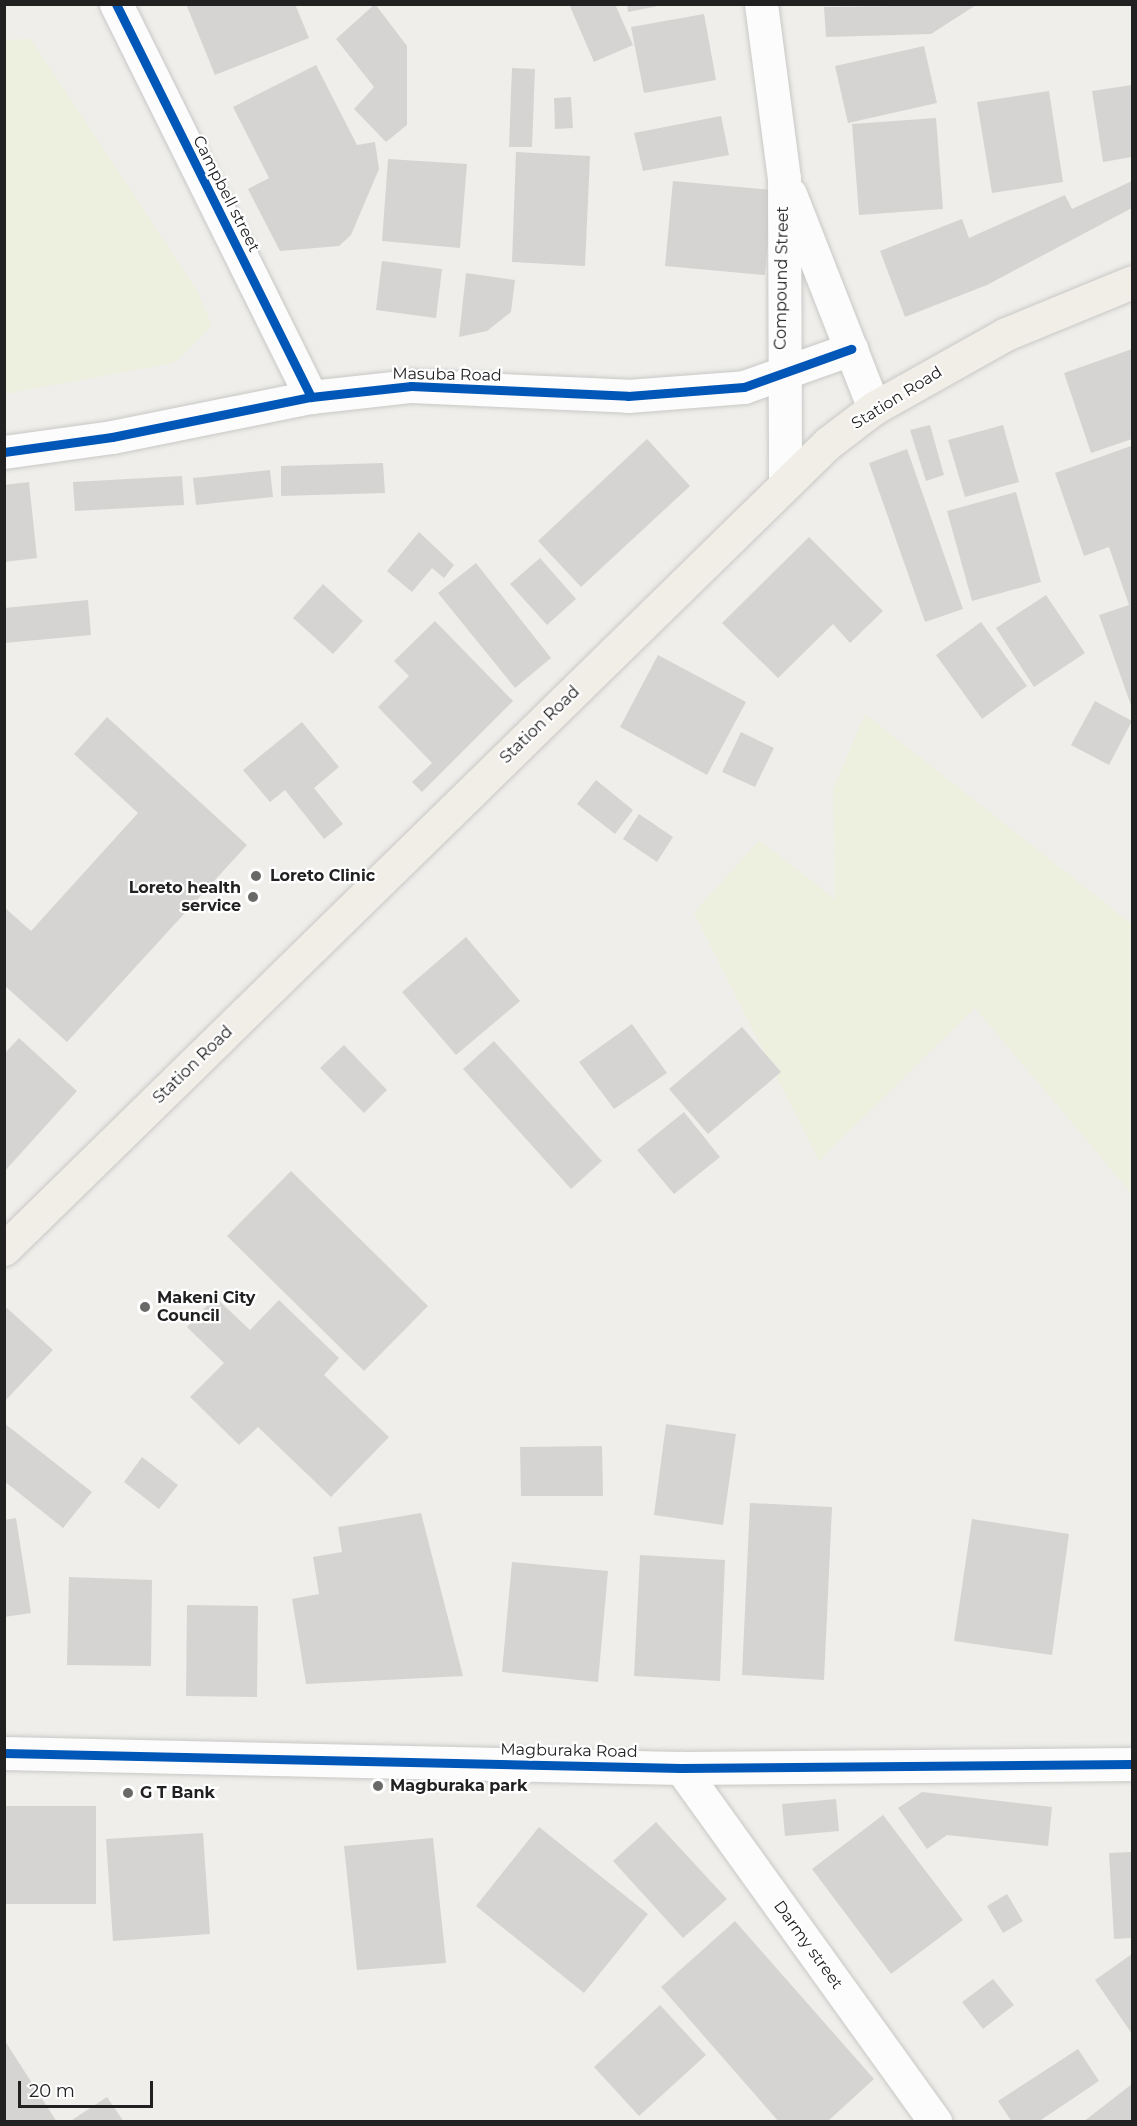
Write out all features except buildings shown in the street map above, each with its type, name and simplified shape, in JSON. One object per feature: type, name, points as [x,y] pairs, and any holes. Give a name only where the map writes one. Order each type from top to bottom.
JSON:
[{"type":"main road","name":"Station Road","points":[[4,1249],[785,484],[874,408],[1006,334],[1132,282]]},
{"type":"street","name":"Campbell street","points":[[116,4],[311,397]]},
{"type":"street","name":"Compound Street","points":[[761,4],[784,178],[781,376],[788,441],[785,484]]},
{"type":"street","name":"Compound Street","points":[[784,178],[874,408]]},
{"type":"street","name":"Masuba Road","points":[[4,452],[112,437],[311,397],[411,386],[628,396],[744,387],[781,376],[851,349]]},
{"type":"street","name":"Magburaka Road","points":[[4,1753],[681,1768],[1132,1764]]},
{"type":"street","name":"Darmy street","points":[[681,1768],[935,2121]]},
{"type":"green space","points":[[31,39],[198,292],[212,325],[174,363],[5,394],[5,40]]},
{"type":"green space","points":[[865,714],[1132,924],[1132,1194],[975,1008],[819,1161],[694,913],[759,840],[835,899],[833,789]]},
{"type":"cycle path","points":[[116,4],[311,397]]},
{"type":"cycle path","points":[[4,452],[112,437],[311,397],[411,386],[628,396],[744,387],[851,349]]},
{"type":"cycle path","points":[[4,1753],[681,1768],[1132,1764]]},
{"type":"place","name":"Loreto Clinic","points":[[256,876]]},
{"type":"place","name":"Loreto health service","points":[[253,897]]},
{"type":"place","name":"Makeni City Council","points":[[145,1307]]},
{"type":"place","name":"Magburaka park","points":[[378,1786]]},
{"type":"place","name":"G T Bank","points":[[128,1793]]}]
